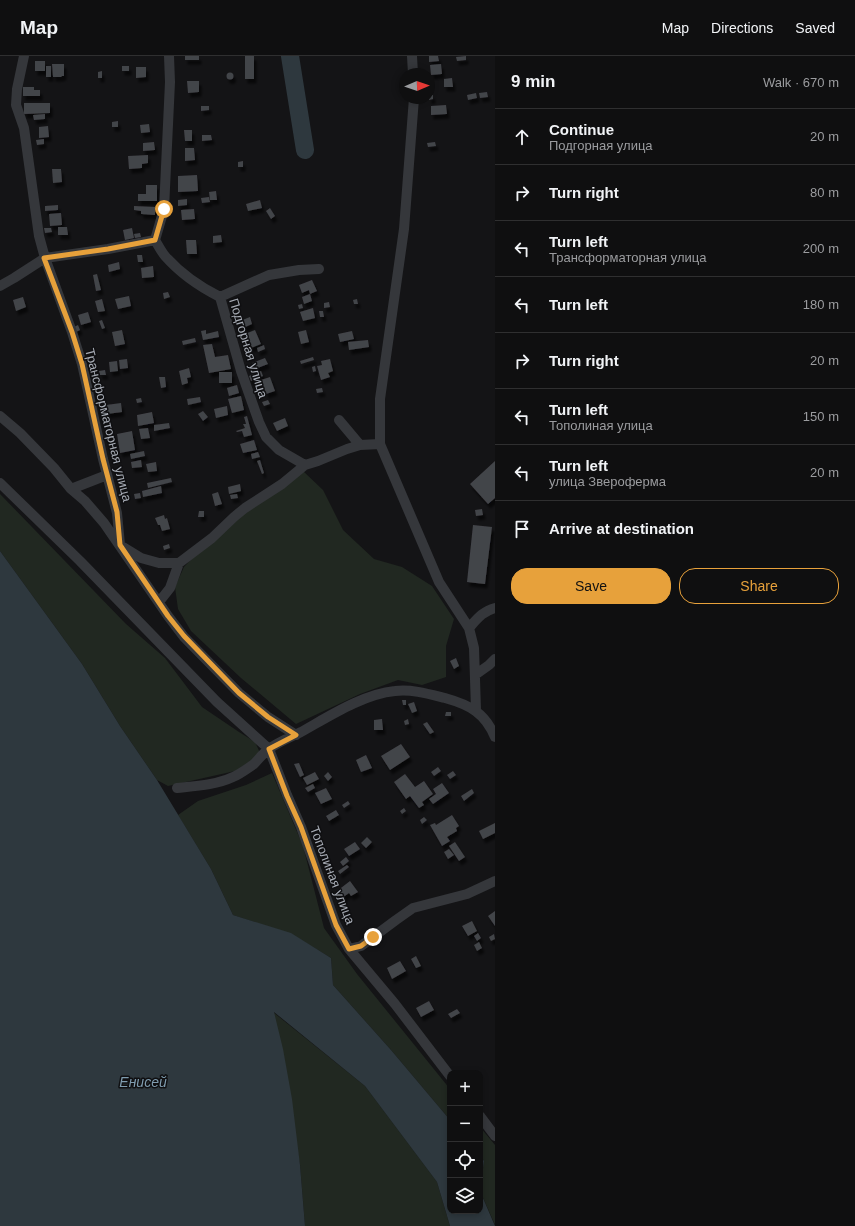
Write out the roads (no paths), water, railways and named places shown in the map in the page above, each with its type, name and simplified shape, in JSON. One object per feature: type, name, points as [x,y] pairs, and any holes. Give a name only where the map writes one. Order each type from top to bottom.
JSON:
[{"type":"street","name":"Трансформаторная улица","points":[[24,56],[17,89],[16,105],[24,128],[39,236],[44,258],[72,332],[82,364],[117,512],[120,545]]},
{"type":"street","points":[[0,286],[44,258],[108,249],[155,240],[164,209],[170,82],[168,56]]},
{"type":"street","points":[[412,56],[413,68]]},
{"type":"street","points":[[414,104],[404,230],[380,399],[380,444],[439,582],[469,628],[474,648],[476,710]]},
{"type":"street","name":"Подгорная улица","points":[[155,240],[163,255],[182,273],[220,297],[241,371],[266,437],[278,450],[305,465]]},
{"type":"street","points":[[220,297],[269,275],[299,270],[319,269]]},
{"type":"street","points":[[0,416],[20,433],[54,468],[71,489],[85,501],[120,545],[184,636],[239,693],[268,717],[296,735]]},
{"type":"street","points":[[339,420],[360,445]]},
{"type":"street","points":[[159,602],[170,588],[179,563],[212,538],[245,508],[282,484],[305,465],[360,445],[380,444]]},
{"type":"street","points":[[71,489],[108,475]]},
{"type":"street","points":[[0,484],[86,566],[217,702],[269,749]]},
{"type":"street","points":[[120,545],[141,558],[158,563],[179,563]]},
{"type":"street","points":[[469,628],[480,616],[488,610],[495,608]]},
{"type":"street","points":[[475,675],[495,659]]},
{"type":"street","points":[[177,788],[217,783],[234,777],[254,764],[269,749],[352,705],[383,693],[393,691],[402,690],[423,692],[458,702],[476,710],[489,724],[495,737]]},
{"type":"street","name":"Тополиная улица","points":[[269,749],[301,827],[336,925],[349,949],[395,1004],[447,1072]]},
{"type":"street","points":[[349,949],[361,946],[413,908],[467,894],[495,881]]},
{"type":"street","points":[[483,1120],[495,1136]]},
{"type":"water","name":"Енисей","points":[[0,551],[82,664],[120,726],[157,780],[211,869],[233,915],[291,933],[331,958],[333,985],[391,1050],[447,1116],[447,1214],[483,1214],[483,1198],[495,1226],[450,1226],[437,1182],[365,1086],[274,1012],[283,1049],[292,1099],[300,1165],[305,1226],[0,1226]]},
{"type":"waterway","points":[[290,56],[305,150]]}]
